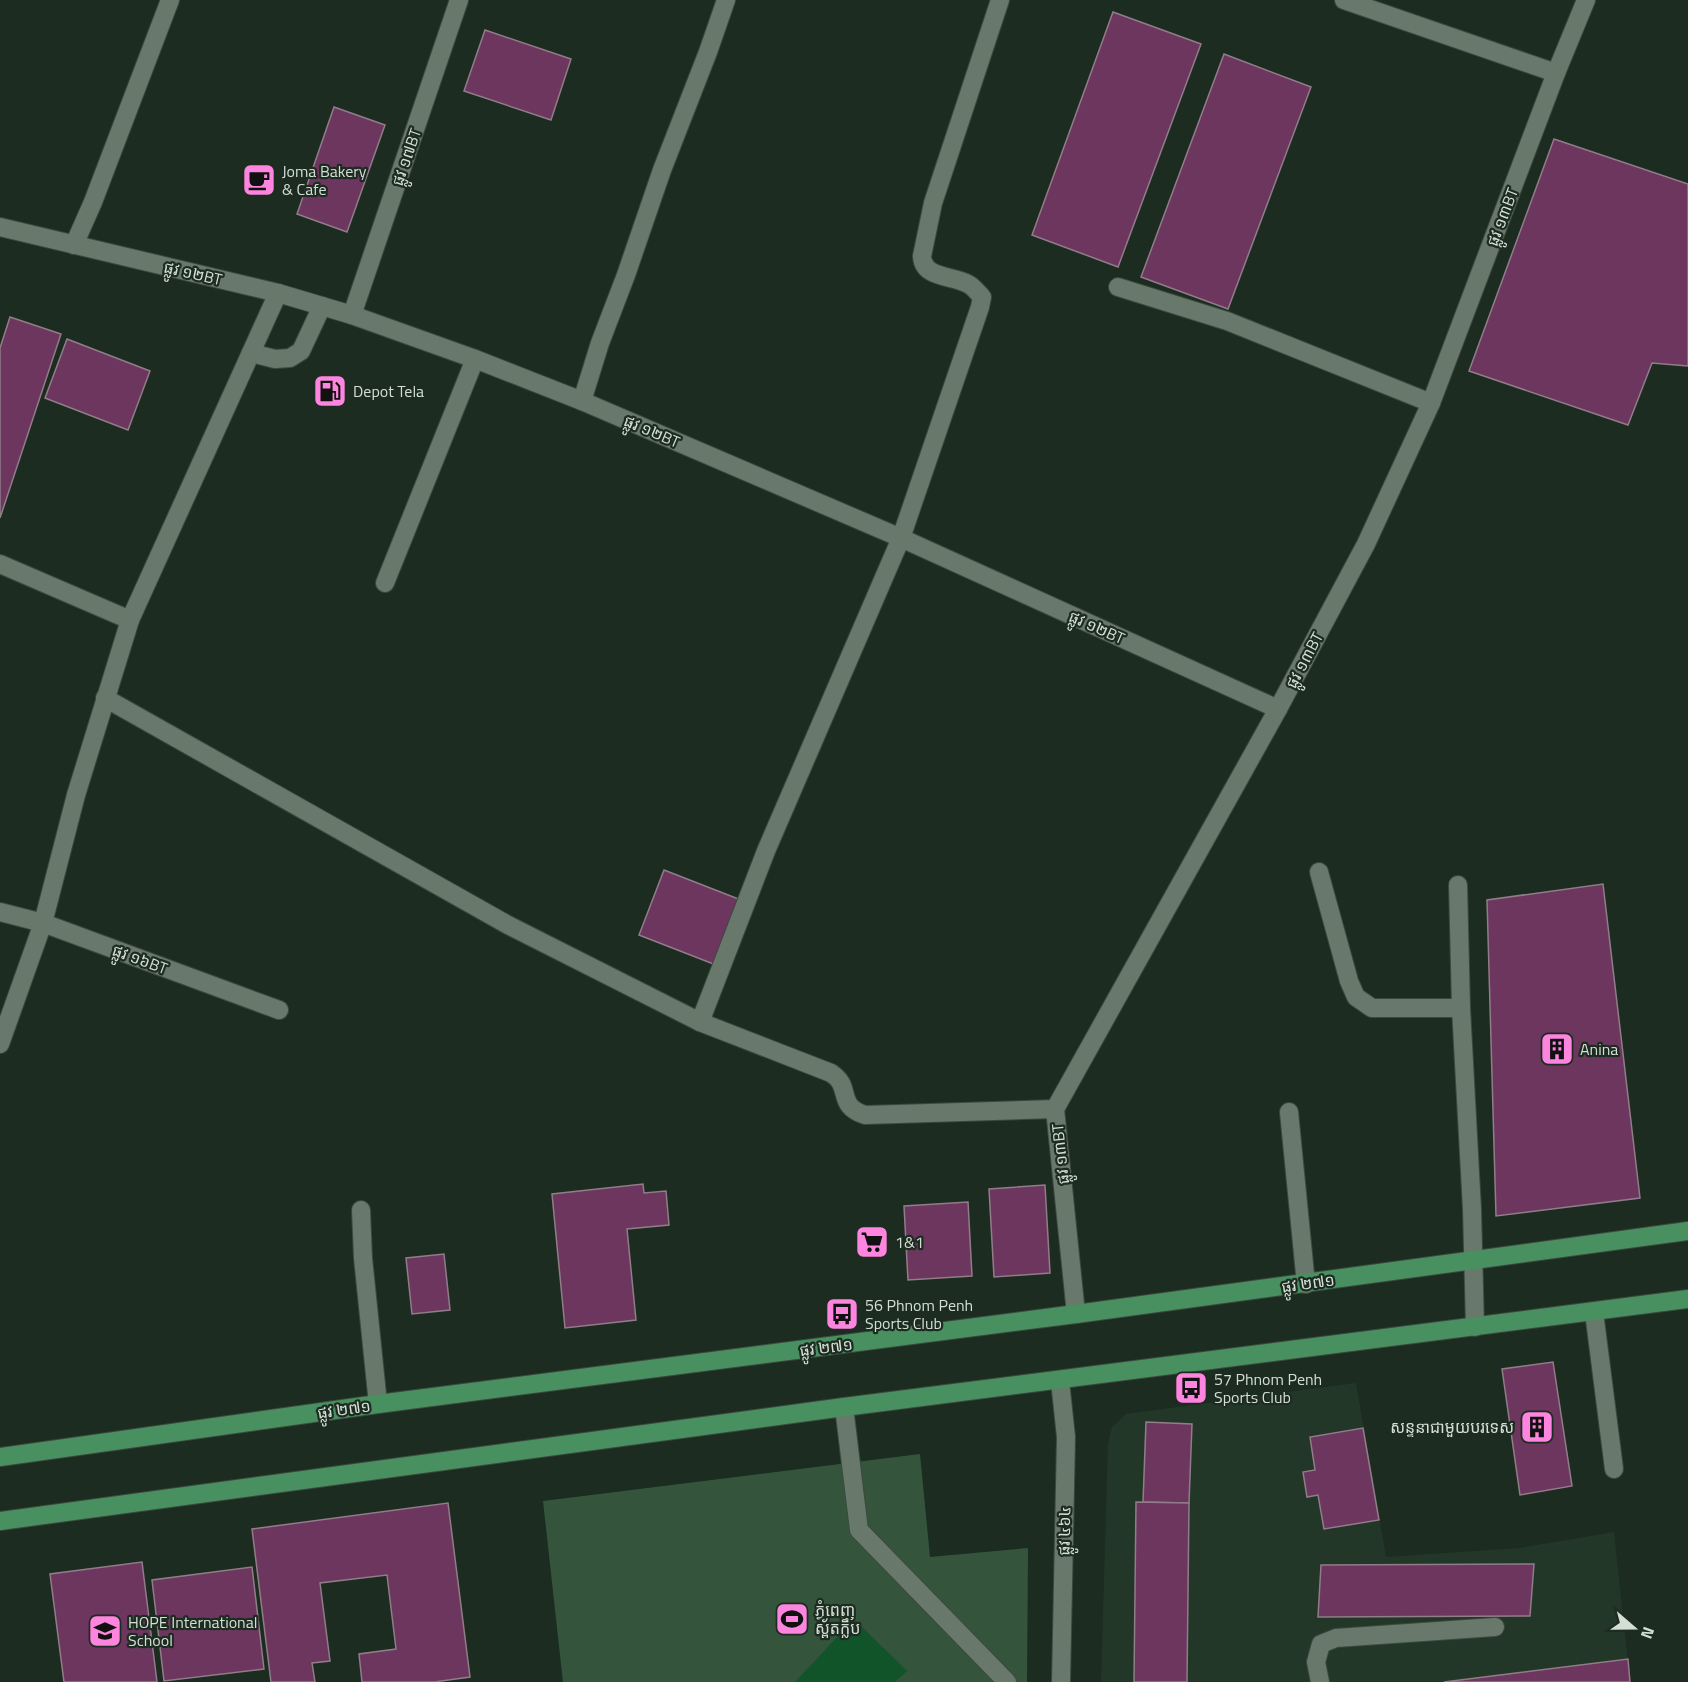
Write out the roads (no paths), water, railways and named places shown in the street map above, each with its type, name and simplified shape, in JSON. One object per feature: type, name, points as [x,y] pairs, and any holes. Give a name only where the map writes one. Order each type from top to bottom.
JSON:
[{"type":"main road","name":"ផ្លូវ ២៧១","points":[[0,1457],[378,1404],[1306,1284],[1688,1231]]},
{"type":"main road","points":[[0,1521],[844,1407],[1688,1299]]},
{"type":"street","points":[[74,245],[93,202],[170,0]]},
{"type":"street","name":"ផ្លូវ ១៧BT","points":[[352,315],[459,0]]},
{"type":"street","points":[[582,401],[662,170],[726,0]]},
{"type":"street","points":[[700,1022],[765,851],[900,538],[980,308],[982,297],[969,284],[930,272],[922,262],[922,256],[933,203],[1000,0]]},
{"type":"street","points":[[1344,0],[1556,73]]},
{"type":"street","name":"ផ្លូវ ១៣BT","points":[[1076,1314],[1055,1109],[1278,709],[1366,544],[1431,403],[1586,0]]},
{"type":"street","name":"ផ្លូវ ១២BT","points":[[0,227],[278,293],[352,315],[475,359],[582,401],[900,538],[1278,709]]},
{"type":"street","points":[[1118,287],[1227,321],[1431,403]]},
{"type":"street","points":[[0,1044],[43,923],[76,795],[130,620],[278,293]]},
{"type":"street","points":[[251,353],[275,359],[290,358],[301,351],[322,306]]},
{"type":"street","points":[[385,583],[475,359]]},
{"type":"street","points":[[0,564],[130,620]]},
{"type":"street","points":[[105,698],[508,925],[700,1022],[831,1073],[842,1085],[848,1104],[855,1112],[865,1115],[1055,1109]]},
{"type":"street","points":[[1319,872],[1349,981],[1356,997],[1372,1008],[1461,1008]]},
{"type":"street","points":[[1458,885],[1461,1008],[1472,1209],[1474,1328]]},
{"type":"street","name":"ផ្លូវ ១៦BT","points":[[0,912],[43,923],[279,1010]]},
{"type":"street","points":[[1290,1112],[1306,1284]]},
{"type":"street","points":[[361,1210],[363,1258],[378,1404]]},
{"type":"street","points":[[1594,1312],[1614,1469]]},
{"type":"street","name":"ផ្លូវ ៤៦៤","points":[[1060,1381],[1066,1437],[1061,1682]]},
{"type":"street","points":[[844,1407],[859,1530],[1007,1682]]},
{"type":"street","points":[[1320,1682],[1316,1662],[1321,1644],[1336,1638],[1495,1627]]},
{"type":"place","name":"Joma Bakery & Cafe","points":[[259,180]]},
{"type":"place","name":"Depot Tela","points":[[330,391]]},
{"type":"place","name":"Anina","points":[[1557,1049]]},
{"type":"place","name":"1&1","points":[[872,1242]]},
{"type":"place","name":"56 Phnom Penh Sports Club","points":[[842,1314]]},
{"type":"place","name":"57 Phnom Penh Sports Club","points":[[1191,1388]]},
{"type":"place","name":"សន្ទនាជាមួយបរទេស","points":[[1537,1427]]},
{"type":"place","name":"ភ្នំពេញ ស្ព័តក្លឹប","points":[[792,1619]]},
{"type":"place","name":"HOPE International School","points":[[105,1631]]}]
